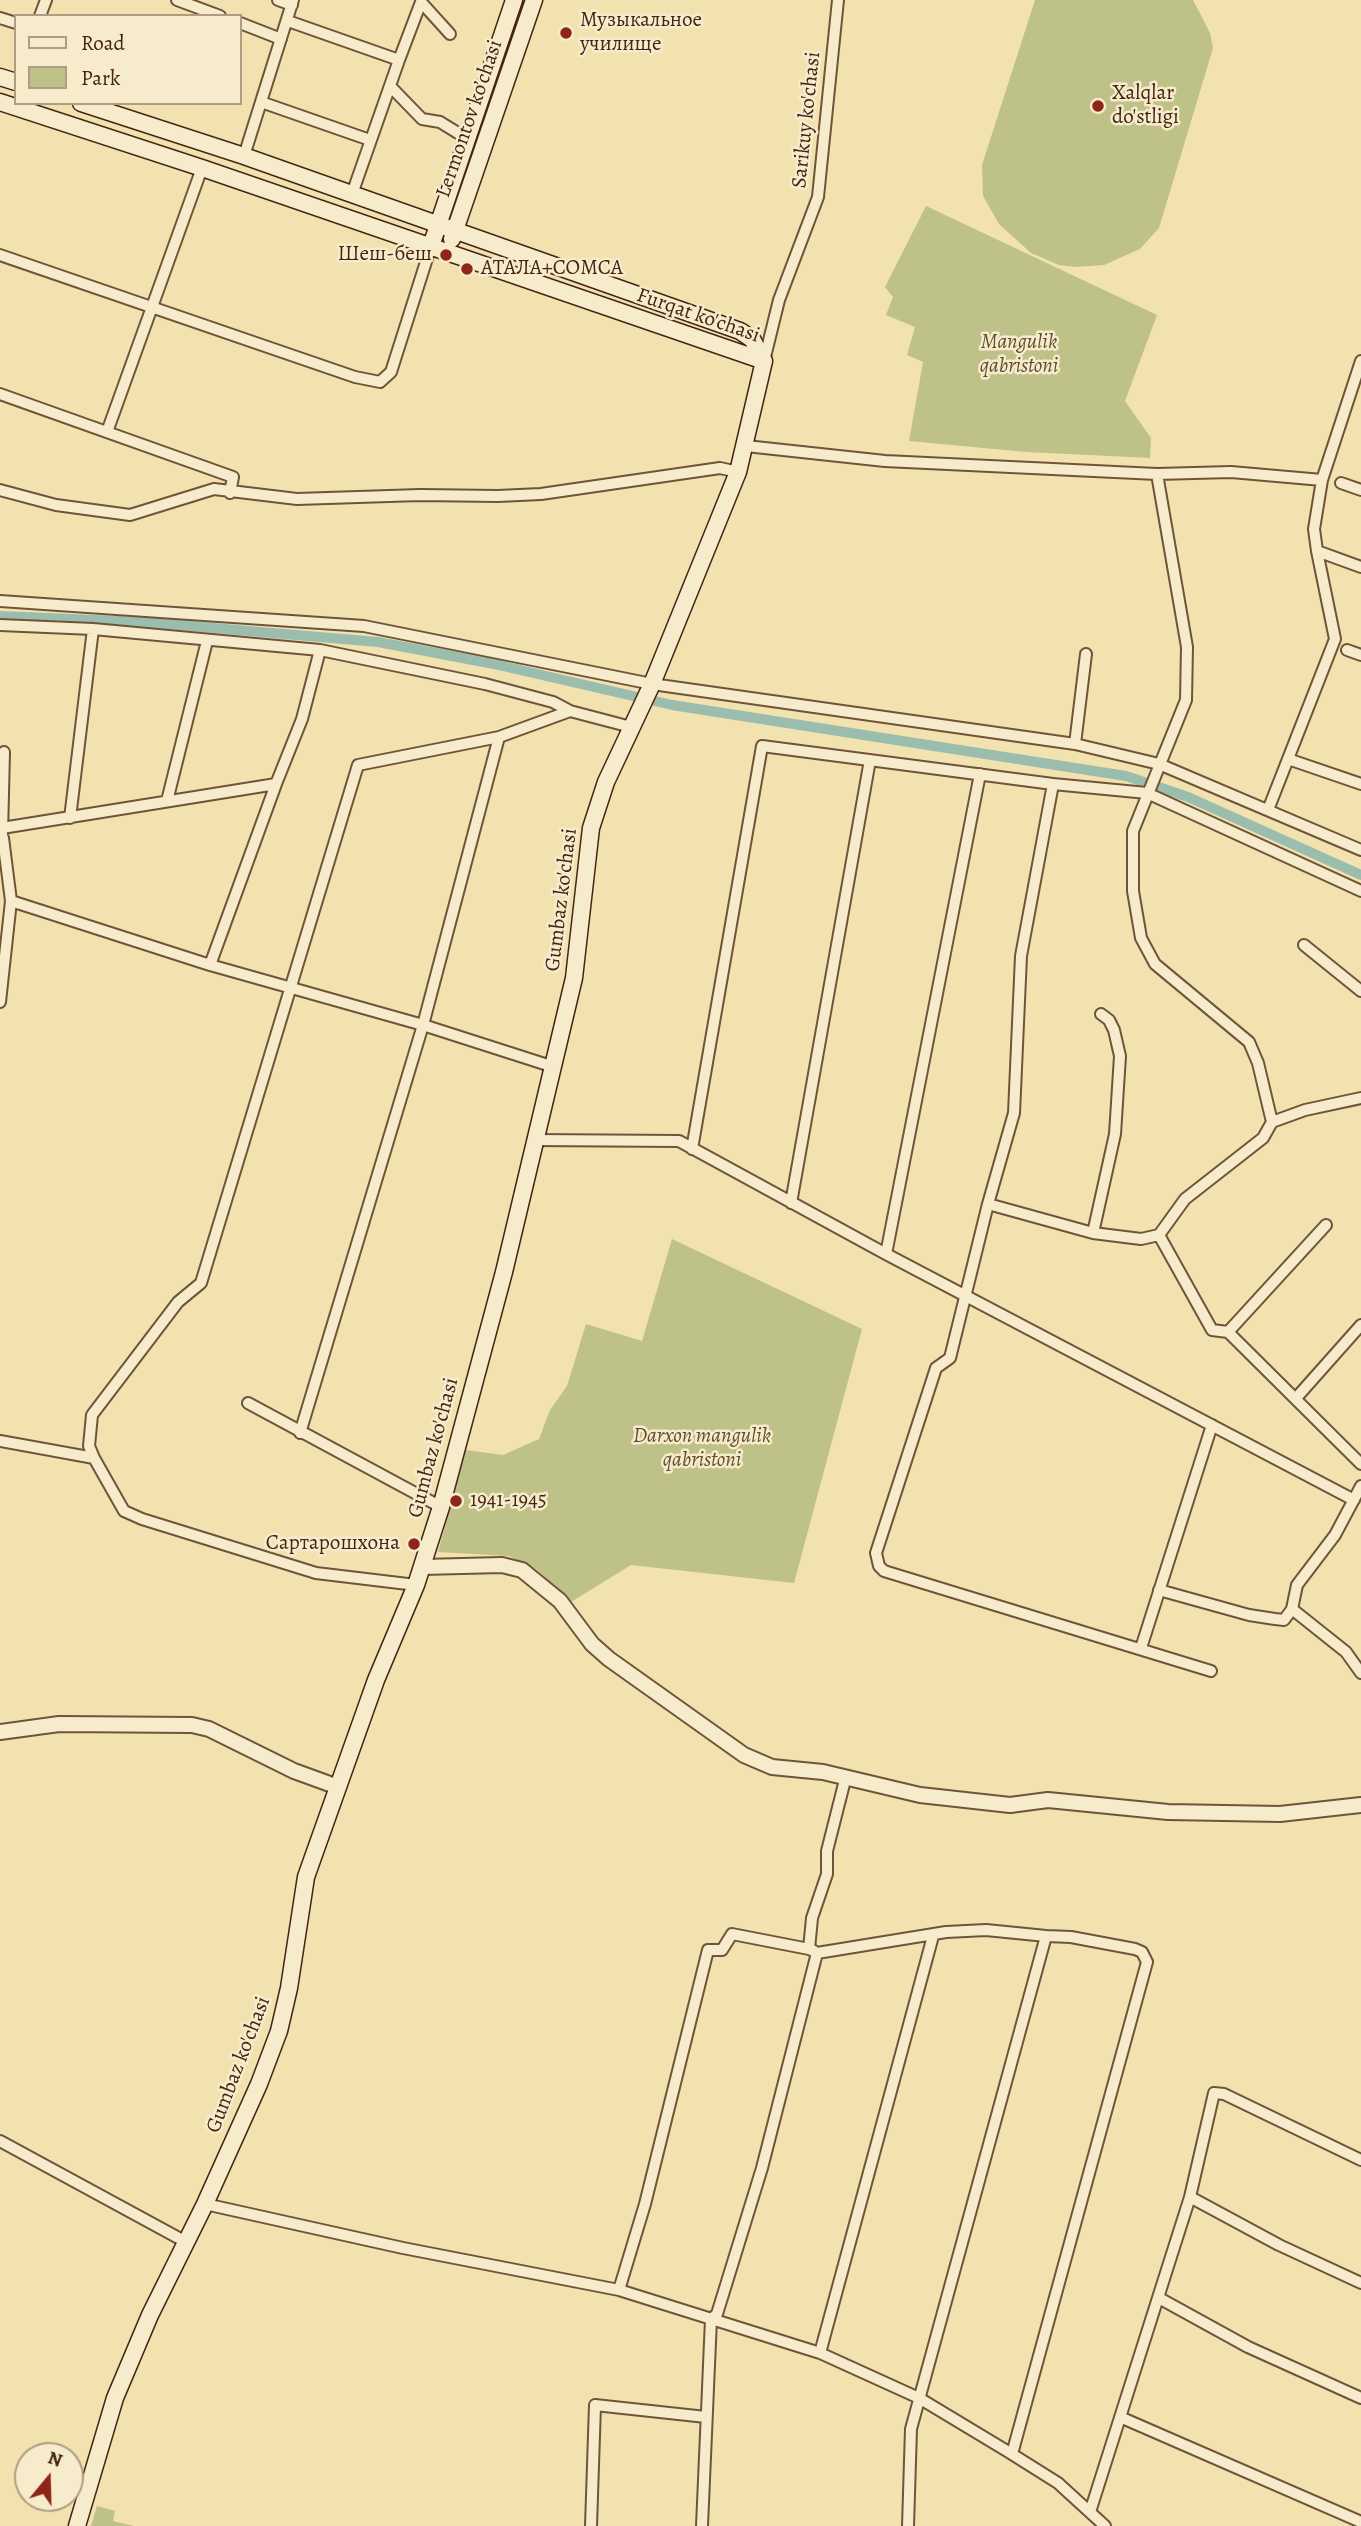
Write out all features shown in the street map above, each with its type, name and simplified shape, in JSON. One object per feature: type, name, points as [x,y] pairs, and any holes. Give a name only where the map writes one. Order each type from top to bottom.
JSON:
[{"type":"main road","name":"Lermontov ko’chasi","points":[[431,246],[514,0]]},
{"type":"main road","name":"Lermontov ko’chasi","points":[[448,252],[534,0]]},
{"type":"main road","name":"Furqat ko'chasi","points":[[0,102],[202,168],[764,361]]},
{"type":"main road","name":"Furqat ko'chasi","points":[[86,105],[244,156],[740,331],[752,339],[764,361]]},
{"type":"main road","name":"Gumbaz ko'chasi","points":[[77,2526],[115,2398],[205,2204],[279,2031],[289,1988],[306,1877],[376,1680],[422,1567],[441,1507],[504,1272],[533,1140],[554,1067],[574,978],[591,828],[606,782],[652,684],[738,472],[764,361]]},
{"type":"street","points":[[177,0],[215,14]]},
{"type":"street","points":[[244,156],[293,2],[278,0]]},
{"type":"street","name":"Sarikuy ko'chasi","points":[[764,361],[779,300],[818,197],[838,0]]},
{"type":"street","points":[[352,194],[419,1],[450,34]]},
{"type":"street","points":[[288,21],[399,61]]},
{"type":"street","points":[[242,24],[281,38]]},
{"type":"street","points":[[391,87],[422,120],[440,122],[466,138]]},
{"type":"street","points":[[261,102],[370,140]]},
{"type":"street","points":[[107,432],[202,168]]},
{"type":"street","points":[[0,255],[355,377],[380,382],[391,373],[431,246]]},
{"type":"street","points":[[1268,810],[1335,639],[1314,529],[1322,480],[1361,361]]},
{"type":"street","points":[[0,394],[233,477],[230,493]]},
{"type":"street","points":[[746,446],[885,461],[1157,474],[1231,472],[1322,480]]},
{"type":"street","points":[[0,490],[56,505],[130,515],[214,489],[297,499],[420,495],[498,496],[541,494],[720,468],[738,472]]},
{"type":"street","points":[[1157,474],[1187,647],[1185,700],[1133,831],[1133,891],[1141,938],[1155,964],[1249,1042],[1258,1063],[1272,1122]]},
{"type":"street","points":[[1341,484],[1361,490]]},
{"type":"street","points":[[1317,551],[1361,567]]},
{"type":"street","points":[[0,601],[364,626],[652,684],[1075,744],[1158,766],[1361,850]]},
{"type":"street","points":[[0,625],[93,629],[320,650],[485,684],[631,727]]},
{"type":"street","points":[[70,818],[93,629]]},
{"type":"street","points":[[167,801],[207,641]]},
{"type":"street","points":[[210,965],[302,719],[320,650]]},
{"type":"street","points":[[1347,650],[1361,655]]},
{"type":"street","points":[[1075,744],[1086,654]]},
{"type":"street","points":[[416,1585],[316,1573],[124,1511],[89,1447],[92,1415],[178,1302],[201,1283],[207,1269],[289,986],[358,765],[499,737],[570,711]]},
{"type":"street","points":[[300,1433],[422,1025],[499,737]]},
{"type":"street","points":[[692,1149],[762,740],[870,760],[1054,784],[1148,789],[1361,891]]},
{"type":"street","points":[[0,1002],[5,923],[11,901],[1,835],[4,752]]},
{"type":"street","points":[[1288,759],[1361,784]]},
{"type":"street","points":[[791,1203],[870,760]]},
{"type":"street","points":[[886,1254],[980,774]]},
{"type":"street","points":[[1,835],[70,818],[276,784]]},
{"type":"street","points":[[1054,784],[1021,956],[1014,1113],[988,1203],[950,1358],[936,1368],[877,1542],[879,1566],[884,1571],[1211,1671]]},
{"type":"street","points":[[11,901],[210,965],[422,1025],[554,1067]]},
{"type":"street","points":[[1304,945],[1361,991]]},
{"type":"street","points":[[1093,1233],[1115,1134],[1120,1056],[1110,1020],[1101,1014]]},
{"type":"street","points":[[988,1203],[1093,1233],[1141,1240],[1159,1235],[1185,1199],[1263,1138],[1272,1122],[1305,1110],[1361,1098]]},
{"type":"street","points":[[533,1140],[679,1141],[886,1254],[1354,1500]]},
{"type":"street","points":[[1228,1332],[1326,1225]]},
{"type":"street","points":[[1159,1235],[1208,1324],[1216,1332],[1228,1332],[1297,1397],[1361,1464]]},
{"type":"street","points":[[1297,1397],[1361,1325]]},
{"type":"street","points":[[248,1404],[441,1507]]},
{"type":"street","points":[[1141,1648],[1212,1425]]},
{"type":"street","points":[[0,1441],[94,1458]]},
{"type":"street","points":[[1159,1590],[1284,1620],[1292,1609],[1297,1585],[1335,1535],[1361,1486]]},
{"type":"street","points":[[422,1567],[502,1565],[522,1570],[560,1601],[593,1644],[609,1658],[744,1755],[772,1767],[846,1776],[920,1795],[1010,1805],[1048,1800],[1168,1812],[1280,1814],[1361,1805]]},
{"type":"street","points":[[1292,1609],[1346,1652],[1361,1673]]},
{"type":"street","points":[[0,1732],[59,1724],[192,1725],[209,1729],[294,1771],[338,1787]]},
{"type":"street","points":[[702,2526],[711,2319],[717,2314],[762,2168],[813,1951],[812,1918],[827,1874],[827,1851],[846,1776]]},
{"type":"street","points":[[619,2290],[645,2204],[708,1950],[722,1950],[732,1934],[813,1951],[933,1936],[946,1932],[986,1930],[1071,1937],[1135,1949],[1142,1952],[1147,1962],[1012,2454]]},
{"type":"street","points":[[820,2354],[933,1936]]},
{"type":"street","points":[[908,2526],[911,2429],[1046,1936]]},
{"type":"street","points":[[1090,2512],[1190,2197],[1216,2091],[1361,2160]]},
{"type":"street","points":[[0,2141],[186,2242]]},
{"type":"street","points":[[1190,2197],[1279,2245],[1361,2283]]},
{"type":"street","points":[[205,2204],[390,2245],[619,2290],[820,2354],[919,2398],[1012,2454],[1058,2483],[1105,2526]]},
{"type":"street","points":[[1159,2298],[1248,2347],[1361,2398]]},
{"type":"street","points":[[591,2526],[596,2405],[706,2417]]},
{"type":"street","points":[[1120,2417],[1361,2522]]},
{"type":"green space","name":"Xalqlar do'stligi","points":[[1035,0],[1193,0],[1210,33],[1213,48],[1159,228],[1140,249],[1104,265],[1059,265],[1031,253],[999,224],[983,196],[982,165]]},
{"type":"green space","name":"Mangulik qabristoni","points":[[926,206],[1157,315],[1125,401],[1151,438],[1150,458],[1026,452],[909,441],[923,362],[907,355],[915,327],[886,315],[893,297],[885,287]]},
{"type":"green space","name":"Darxon mangulik qabristoni","points":[[672,1239],[862,1329],[794,1583],[631,1565],[571,1602],[536,1569],[509,1556],[438,1552],[466,1450],[503,1455],[539,1439],[550,1410],[567,1386],[586,1324],[642,1341]]},
{"type":"green space","points":[[97,2506],[115,2511],[113,2521],[134,2526],[91,2526]]},
{"type":"waterway","points":[[0,616],[143,622],[378,642],[494,664],[672,705],[1126,776],[1188,797],[1361,875]]},
{"type":"place","name":"Музыкальное училище","points":[[566,33]]},
{"type":"place","name":"Xalqlar do'stligi","points":[[1098,106]]},
{"type":"place","name":"Шеш-беш","points":[[446,255]]},
{"type":"place","name":"АТАЛА+СОМСА","points":[[467,269]]},
{"type":"place","name":"1941-1945","points":[[456,1501]]},
{"type":"place","name":"Сартарошхона","points":[[414,1544]]}]
